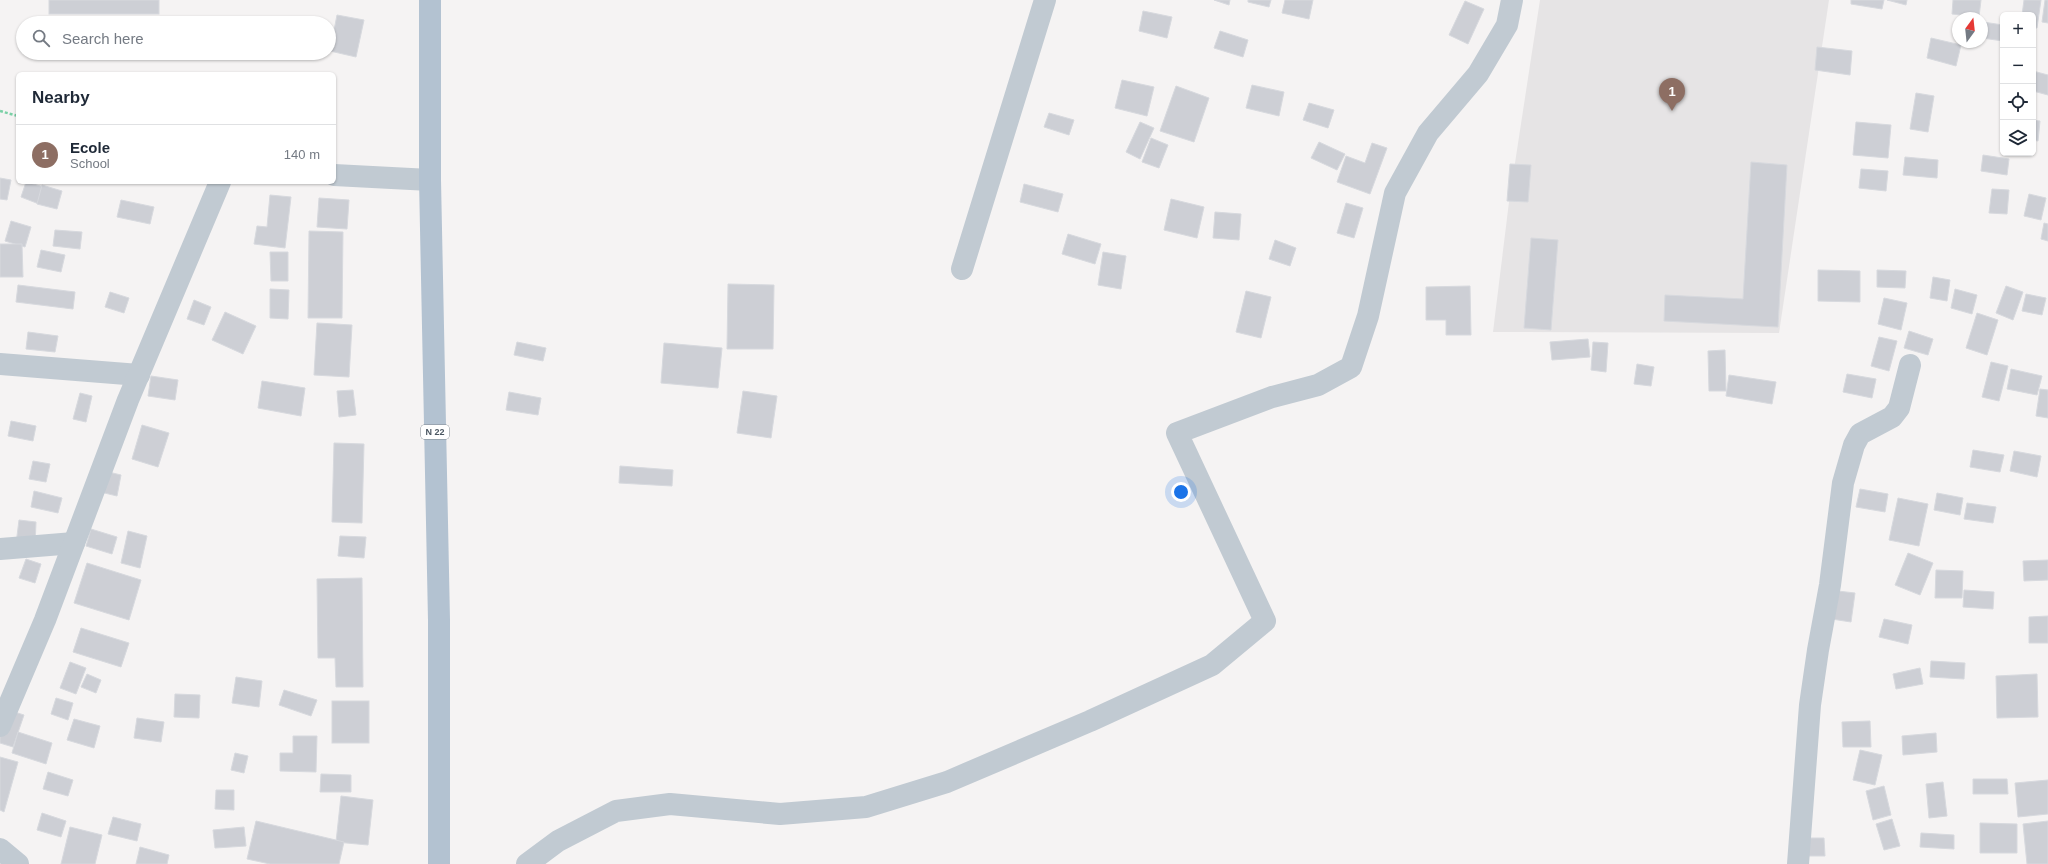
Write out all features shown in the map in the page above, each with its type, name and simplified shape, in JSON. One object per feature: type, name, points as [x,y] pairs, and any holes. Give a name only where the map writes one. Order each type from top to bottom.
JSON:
[{"type":"main road","name":"N 22","points":[[430,0],[430,180],[439,620],[439,864]]},
{"type":"street","points":[[962,269],[1045,0]]},
{"type":"street","points":[[527,864],[558,841],[616,811],[670,804],[780,814],[866,806],[947,782],[1090,721],[1212,664],[1265,621],[1177,433],[1272,397],[1318,385],[1351,367],[1368,316],[1395,194],[1428,133],[1478,74],[1507,24],[1512,0]]},
{"type":"street","points":[[336,175],[430,180]]},
{"type":"street","points":[[0,726],[45,620],[139,375],[219,184]]},
{"type":"street","points":[[0,364],[139,375]]},
{"type":"street","points":[[1798,864],[1810,705],[1830,585],[1843,483],[1854,445],[1860,434],[1892,417],[1899,408],[1910,365]]},
{"type":"street","points":[[0,549],[74,544]]},
{"type":"street","points":[[0,849],[18,864]]},
{"type":"path","points":[[0,111],[16,115]]},
{"type":"shaded area","points":[[1540,0],[1829,0],[1779,333],[1493,332],[1509,202]]},
{"type":"building","points":[[49,0],[159,0],[159,14],[49,14]]},
{"type":"building","points":[[1214,0],[1230,0],[1229,5]]},
{"type":"building","points":[[1248,0],[1271,0],[1269,7],[1248,2]]},
{"type":"building","points":[[1285,0],[1313,0],[1309,19],[1282,13]]},
{"type":"building","points":[[1851,0],[1884,0],[1882,9],[1851,4]]},
{"type":"building","points":[[1887,0],[1907,0],[1906,5]]},
{"type":"building","points":[[1953,0],[1981,0],[1980,12],[1952,12]]},
{"type":"building","points":[[2024,0],[2041,0],[2037,28],[2036,12],[2022,12]]},
{"type":"building","points":[[2045,0],[2048,0],[2048,23],[2042,22]]},
{"type":"building","points":[[1465,1],[1484,9],[1468,44],[1449,35]]},
{"type":"building","points":[[1143,11],[1172,17],[1167,38],[1139,31]]},
{"type":"building","points":[[337,15],[364,20],[356,57],[336,52]]},
{"type":"building","points":[[1988,23],[2000,25],[2000,41],[1988,39]]},
{"type":"building","points":[[1220,31],[1248,40],[1243,57],[1214,48]]},
{"type":"building","points":[[1931,38],[1952,43],[1952,48],[1960,48],[1956,66],[1927,58]]},
{"type":"building","points":[[1817,47],[1852,51],[1850,75],[1815,70]]},
{"type":"building","points":[[2036,72],[2048,75],[2048,95],[2036,92]]},
{"type":"building","points":[[1122,80],[1154,87],[1147,116],[1115,108]]},
{"type":"building","points":[[1252,85],[1284,92],[1279,116],[1246,108]]},
{"type":"building","points":[[1176,86],[1209,98],[1194,142],[1160,131]]},
{"type":"building","points":[[1916,93],[1934,96],[1928,132],[1910,129]]},
{"type":"building","points":[[1309,103],[1334,110],[1328,128],[1303,120]]},
{"type":"building","points":[[1049,113],[1074,120],[1069,135],[1044,127]]},
{"type":"building","points":[[2036,120],[2040,121],[2038,141],[2036,141]]},
{"type":"building","points":[[1140,122],[1154,128],[1140,159],[1126,152]]},
{"type":"building","points":[[1856,122],[1891,125],[1888,158],[1853,155]]},
{"type":"building","points":[[1151,138],[1168,145],[1159,168],[1142,162]]},
{"type":"building","points":[[1319,142],[1345,154],[1337,170],[1311,158]]},
{"type":"building","points":[[1372,143],[1387,148],[1370,194],[1337,182],[1346,156],[1365,163]]},
{"type":"building","points":[[1983,155],[2009,159],[2007,175],[1981,171]]},
{"type":"building","points":[[1905,157],[1938,160],[1937,178],[1903,175]]},
{"type":"building","points":[[1751,162],[1787,165],[1778,327],[1664,321],[1665,295],[1743,299]]},
{"type":"building","points":[[1510,164],[1531,165],[1528,202],[1507,201]]},
{"type":"building","points":[[1861,169],[1888,171],[1886,191],[1859,188]]},
{"type":"building","points":[[0,178],[11,180],[7,200],[0,199]]},
{"type":"building","points":[[25,184],[33,184],[44,187],[39,204],[21,197]]},
{"type":"building","points":[[1024,184],[1063,194],[1058,212],[1020,202]]},
{"type":"building","points":[[42,185],[62,191],[57,209],[37,204]]},
{"type":"building","points":[[1992,189],[2009,190],[2007,214],[1989,213]]},
{"type":"building","points":[[2029,194],[2046,198],[2041,220],[2024,216]]},
{"type":"building","points":[[270,195],[291,197],[285,248],[254,244],[257,226],[267,227]]},
{"type":"building","points":[[319,198],[349,200],[347,229],[317,227]]},
{"type":"building","points":[[1171,199],[1204,207],[1197,238],[1164,230]]},
{"type":"building","points":[[121,200],[154,207],[150,224],[117,217]]},
{"type":"building","points":[[1346,203],[1363,208],[1354,238],[1337,233]]},
{"type":"building","points":[[1215,212],[1241,214],[1239,240],[1213,238]]},
{"type":"building","points":[[11,221],[31,227],[25,247],[5,241]]},
{"type":"building","points":[[2044,223],[2048,224],[2048,241],[2041,239]]},
{"type":"building","points":[[55,230],[82,232],[80,249],[53,246]]},
{"type":"building","points":[[309,231],[343,232],[342,318],[308,318]]},
{"type":"building","points":[[1068,234],[1101,244],[1095,264],[1062,254]]},
{"type":"building","points":[[1531,238],[1558,240],[1551,330],[1524,328]]},
{"type":"building","points":[[1275,240],[1296,248],[1290,266],[1269,259]]},
{"type":"building","points":[[0,244],[22,244],[23,277],[0,277]]},
{"type":"building","points":[[41,250],[65,255],[61,272],[37,267]]},
{"type":"building","points":[[270,252],[288,252],[288,281],[271,281]]},
{"type":"building","points":[[1103,252],[1126,256],[1121,289],[1098,285]]},
{"type":"building","points":[[1818,270],[1860,271],[1860,302],[1818,301]]},
{"type":"building","points":[[1877,270],[1906,271],[1905,288],[1877,287]]},
{"type":"building","points":[[1933,277],[1950,280],[1947,301],[1930,298]]},
{"type":"building","points":[[728,284],[774,285],[773,349],[727,349]]},
{"type":"building","points":[[18,285],[75,292],[73,309],[16,302]]},
{"type":"building","points":[[1470,286],[1471,335],[1446,335],[1446,320],[1426,320],[1426,287]]},
{"type":"building","points":[[2006,286],[2023,292],[2013,320],[1996,313]]},
{"type":"building","points":[[270,289],[289,290],[288,319],[270,318]]},
{"type":"building","points":[[1955,289],[1977,295],[1972,314],[1951,308]]},
{"type":"building","points":[[1246,291],[1271,297],[1261,338],[1236,332]]},
{"type":"building","points":[[110,292],[129,298],[124,313],[105,307]]},
{"type":"building","points":[[2026,294],[2046,298],[2042,315],[2022,311]]},
{"type":"building","points":[[1884,298],[1907,303],[1901,330],[1878,324]]},
{"type":"building","points":[[194,300],[211,307],[204,325],[187,319]]},
{"type":"building","points":[[225,312],[256,326],[243,354],[212,340]]},
{"type":"building","points":[[1977,313],[1998,320],[1987,355],[1966,348]]},
{"type":"building","points":[[317,323],[352,325],[349,377],[314,375]]},
{"type":"building","points":[[1909,331],[1933,339],[1928,355],[1904,348]]},
{"type":"building","points":[[28,332],[58,336],[55,352],[26,349]]},
{"type":"building","points":[[1879,337],[1897,341],[1889,371],[1871,366]]},
{"type":"building","points":[[1588,339],[1590,357],[1552,360],[1550,342]]},
{"type":"building","points":[[517,342],[546,348],[543,361],[514,355]]},
{"type":"building","points":[[1593,342],[1608,343],[1606,372],[1591,370]]},
{"type":"building","points":[[664,343],[722,348],[718,388],[661,383]]},
{"type":"building","points":[[1725,350],[1726,391],[1709,391],[1708,351]]},
{"type":"building","points":[[1991,362],[2008,366],[1999,401],[1982,397]]},
{"type":"building","points":[[1637,364],[1654,367],[1651,386],[1634,384]]},
{"type":"building","points":[[2011,369],[2042,376],[2037,395],[2007,389]]},
{"type":"building","points":[[1847,374],[1876,379],[1872,398],[1843,392]]},
{"type":"building","points":[[1729,375],[1776,382],[1772,404],[1726,396]]},
{"type":"building","points":[[151,376],[178,380],[175,400],[148,396]]},
{"type":"building","points":[[262,381],[305,388],[301,416],[258,408]]},
{"type":"building","points":[[2040,389],[2048,390],[2048,418],[2036,416]]},
{"type":"building","points":[[353,390],[356,415],[339,417],[337,391]]},
{"type":"building","points":[[743,391],[777,396],[771,438],[737,433]]},
{"type":"building","points":[[509,392],[541,398],[538,415],[506,410]]},
{"type":"building","points":[[80,393],[92,396],[86,422],[73,419]]},
{"type":"building","points":[[11,421],[36,426],[33,441],[8,436]]},
{"type":"building","points":[[142,425],[169,433],[158,467],[132,459]]},
{"type":"building","points":[[334,443],[364,444],[362,523],[332,522]]},
{"type":"building","points":[[1973,450],[2004,455],[2000,472],[1970,467]]},
{"type":"building","points":[[2014,451],[2041,456],[2037,477],[2010,471]]},
{"type":"building","points":[[33,461],[50,464],[46,482],[29,479]]},
{"type":"building","points":[[620,466],[673,470],[672,486],[619,483]]},
{"type":"building","points":[[96,469],[121,475],[117,496],[92,490]]},
{"type":"building","points":[[1860,489],[1888,494],[1885,512],[1856,507]]},
{"type":"building","points":[[34,491],[62,498],[58,513],[31,507]]},
{"type":"building","points":[[1937,493],[1963,498],[1960,515],[1934,510]]},
{"type":"building","points":[[1898,498],[1928,504],[1919,546],[1889,540]]},
{"type":"building","points":[[1967,503],[1996,507],[1993,523],[1964,519]]},
{"type":"building","points":[[19,520],[36,522],[35,546],[16,544]]},
{"type":"building","points":[[91,529],[117,537],[112,554],[86,546]]},
{"type":"building","points":[[128,531],[147,536],[140,568],[121,563]]},
{"type":"building","points":[[340,536],[366,537],[364,558],[338,556]]},
{"type":"building","points":[[1908,553],[1933,563],[1920,595],[1895,585]]},
{"type":"building","points":[[26,559],[41,564],[35,583],[19,578]]},
{"type":"building","points":[[2048,560],[2048,580],[2024,581],[2023,561]]},
{"type":"building","points":[[87,563],[141,580],[129,620],[74,603]]},
{"type":"building","points":[[1936,570],[1963,571],[1962,598],[1935,598]]},
{"type":"building","points":[[362,578],[363,687],[336,687],[335,658],[318,658],[317,579]]},
{"type":"building","points":[[1829,590],[1855,593],[1851,622],[1825,618]]},
{"type":"building","points":[[1964,590],[1994,592],[1993,609],[1963,607]]},
{"type":"building","points":[[2048,616],[2048,643],[2029,643],[2029,617]]},
{"type":"building","points":[[1884,619],[1912,625],[1908,644],[1879,637]]},
{"type":"building","points":[[81,628],[129,643],[121,667],[73,652]]},
{"type":"building","points":[[1931,661],[1965,663],[1964,679],[1930,677]]},
{"type":"building","points":[[70,662],[86,668],[76,694],[60,688]]},
{"type":"building","points":[[1920,668],[1923,684],[1896,689],[1893,674]]},
{"type":"building","points":[[87,674],[101,680],[96,693],[81,687]]},
{"type":"building","points":[[2037,674],[2038,717],[1997,718],[1996,676]]},
{"type":"building","points":[[236,677],[262,681],[259,707],[232,703]]},
{"type":"building","points":[[284,690],[317,700],[311,716],[279,705]]},
{"type":"building","points":[[175,694],[200,695],[199,718],[174,717]]},
{"type":"building","points":[[56,698],[73,703],[68,720],[51,714]]},
{"type":"building","points":[[332,701],[369,701],[369,743],[332,743]]},
{"type":"building","points":[[5,709],[24,715],[13,747],[0,743],[0,725]]},
{"type":"building","points":[[137,718],[164,722],[161,742],[134,738]]},
{"type":"building","points":[[74,719],[100,726],[94,748],[67,740]]},
{"type":"building","points":[[1870,721],[1871,747],[1843,747],[1842,722]]},
{"type":"building","points":[[18,732],[52,743],[46,764],[12,753]]},
{"type":"building","points":[[1936,733],[1937,752],[1903,755],[1902,736]]},
{"type":"building","points":[[293,736],[317,736],[316,772],[280,771],[280,753],[293,753]]},
{"type":"building","points":[[1860,750],[1882,755],[1875,785],[1853,780]]},
{"type":"building","points":[[235,753],[248,756],[244,773],[231,770]]},
{"type":"building","points":[[0,757],[18,762],[4,812],[0,810]]},
{"type":"building","points":[[48,772],[73,780],[68,796],[43,789]]},
{"type":"building","points":[[321,774],[351,775],[351,792],[320,792]]},
{"type":"building","points":[[1973,779],[2007,779],[2008,794],[1973,794]]},
{"type":"building","points":[[2048,780],[2048,814],[2018,817],[2015,783]]},
{"type":"building","points":[[1943,782],[1947,816],[1929,818],[1926,784]]},
{"type":"building","points":[[1884,786],[1891,815],[1873,820],[1866,791]]},
{"type":"building","points":[[216,790],[234,790],[234,810],[215,809]]},
{"type":"building","points":[[341,796],[373,800],[368,845],[336,842]]},
{"type":"building","points":[[42,813],[66,821],[61,837],[37,830]]},
{"type":"building","points":[[113,817],[141,824],[137,841],[108,834]]},
{"type":"building","points":[[1892,819],[1900,846],[1884,850],[1876,824]]},
{"type":"building","points":[[256,821],[344,842],[339,864],[270,864],[247,859]]},
{"type":"building","points":[[2048,821],[2048,864],[2027,864],[2023,824]]},
{"type":"building","points":[[1980,823],[2017,824],[2017,853],[1980,853]]},
{"type":"building","points":[[70,827],[102,835],[95,864],[61,864]]},
{"type":"building","points":[[244,827],[246,846],[215,848],[213,830]]},
{"type":"building","points":[[1921,833],[1954,835],[1954,849],[1920,847]]},
{"type":"building","points":[[1800,838],[1824,838],[1825,856],[1800,856]]},
{"type":"building","points":[[140,847],[169,855],[167,864],[136,864]]},
{"type":"place","name":"Ecole","points":[[1672,111]]}]
